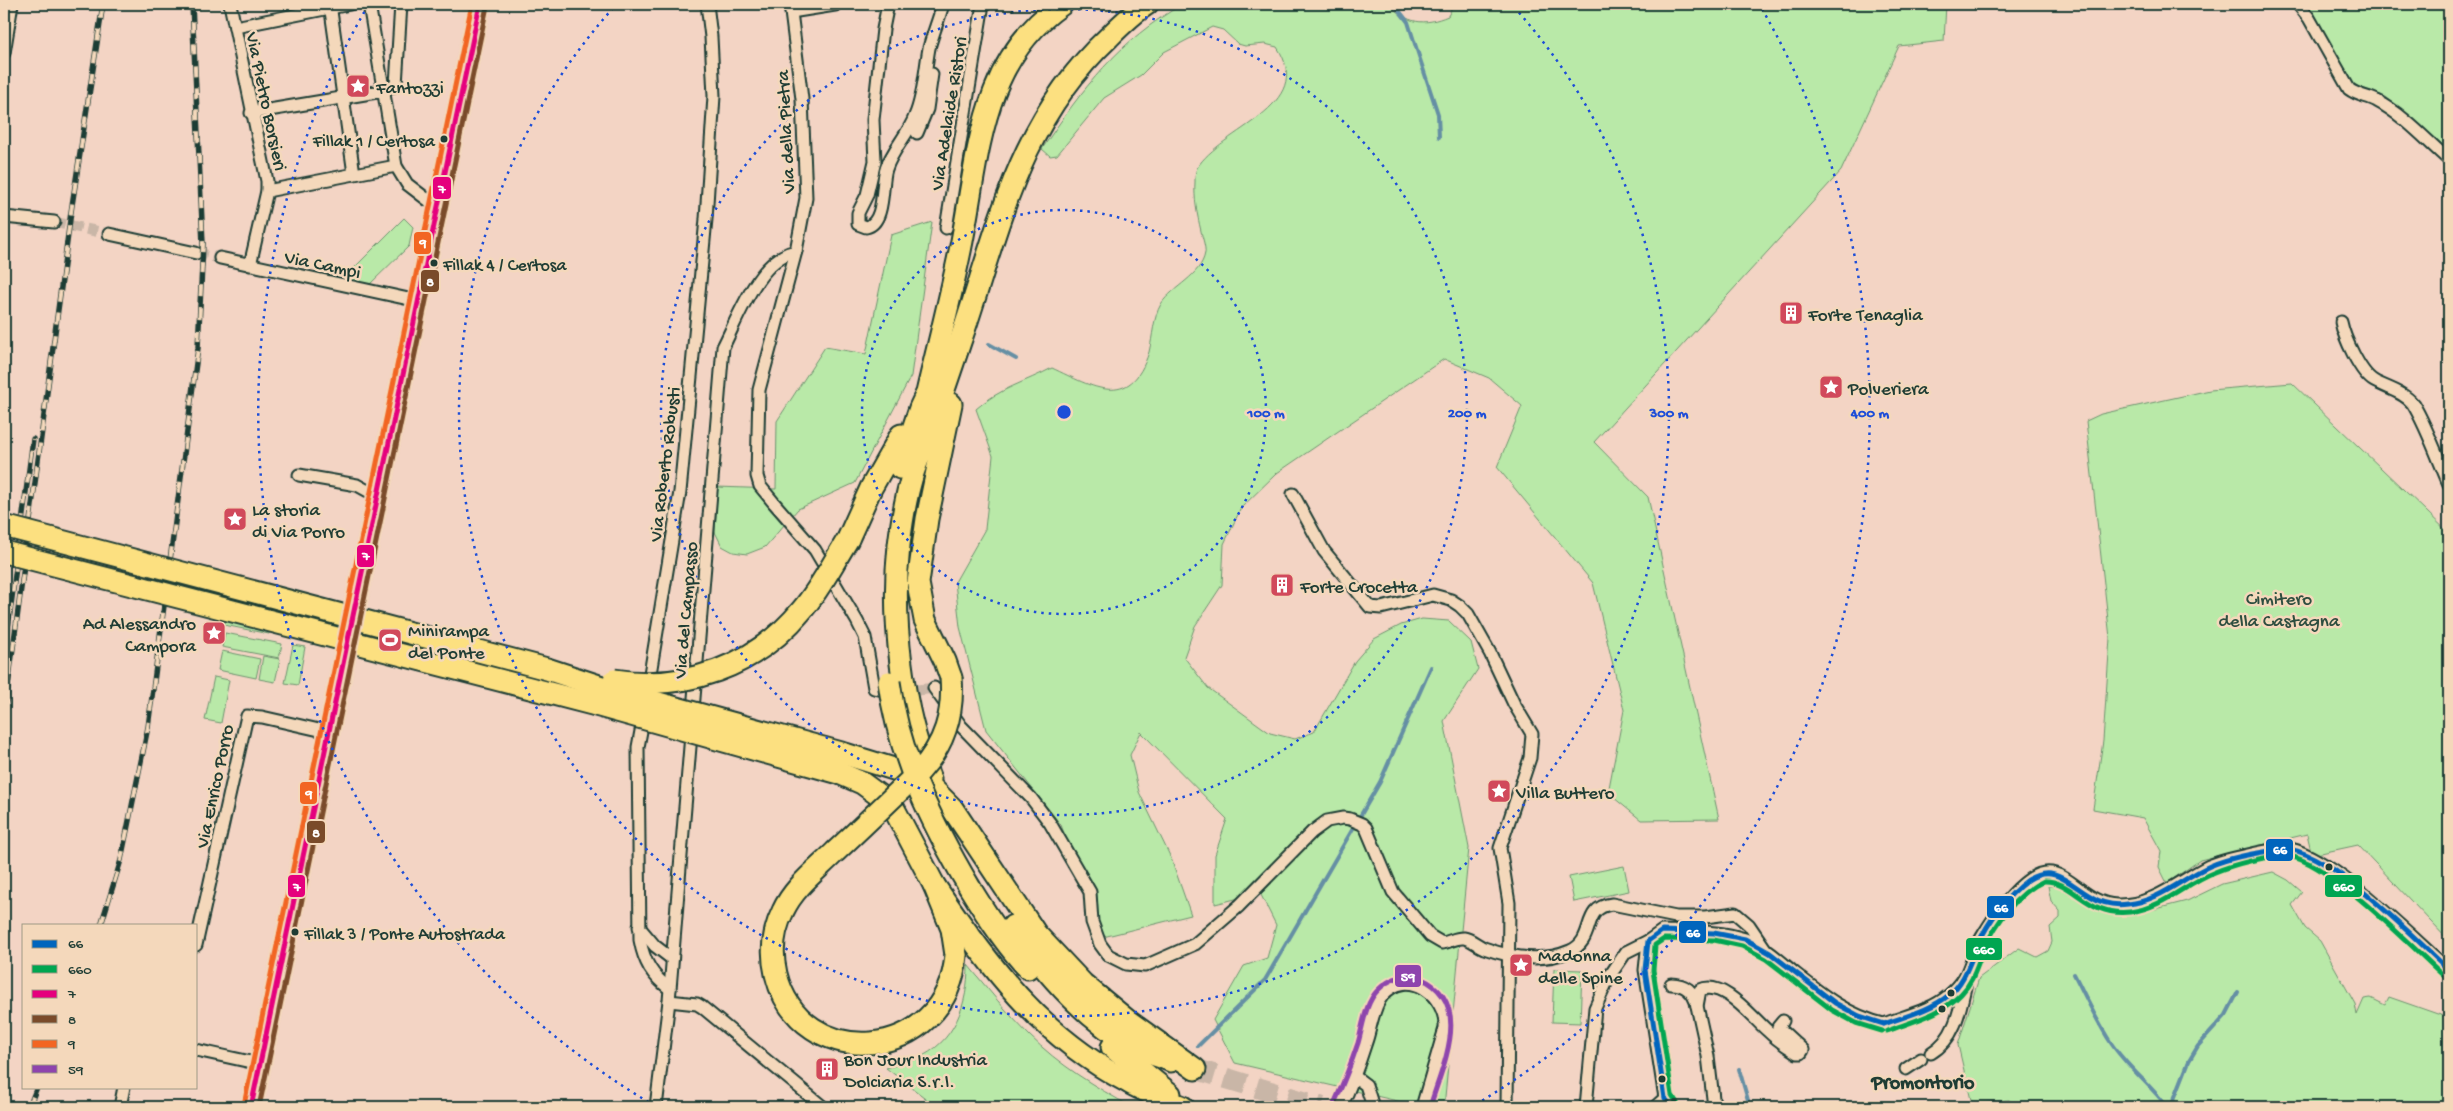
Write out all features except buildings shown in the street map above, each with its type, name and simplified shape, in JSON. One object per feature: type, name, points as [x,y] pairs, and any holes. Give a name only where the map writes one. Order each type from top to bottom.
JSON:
[{"type":"highway","points":[[1062,4],[1032,29],[1012,53],[989,103],[980,134],[952,285],[927,393],[920,408],[900,469],[886,542],[884,637],[894,687],[899,731],[910,768],[947,849],[970,888],[1014,953],[1084,1025],[1136,1064],[1184,1107]]},
{"type":"highway","points":[[4,552],[592,704],[842,764],[897,770],[930,786],[952,808],[1036,934],[1083,984],[1128,1021],[1195,1069],[1136,1048],[1090,1015],[1026,945],[991,893],[942,806],[930,779],[914,727],[902,668],[898,615],[899,547],[913,472],[971,311],[1000,216],[1030,142],[1062,88],[1096,49],[1136,11],[1147,4]]},
{"type":"highway","points":[[4,526],[547,669],[842,764],[862,783],[892,805],[934,885],[952,929],[956,955],[948,991],[926,1020],[900,1036],[871,1043],[835,1038],[804,1019],[782,990],[773,956],[778,922],[795,892],[920,771],[936,752],[950,716],[942,683],[945,661],[925,620],[918,583],[927,519],[971,311]]},
{"type":"highway","points":[[547,669],[646,684],[685,680],[727,668],[764,646],[791,622],[812,596],[848,539],[871,488],[901,435],[920,408]]},
{"type":"highway","points":[[934,885],[1010,990],[1042,1021],[1075,1048],[1127,1082],[1184,1107]]},
{"type":"main road","points":[[251,1107],[480,4]]},
{"type":"street","points":[[4,53],[12,4]]},
{"type":"street","name":"Via Pietro Borsieri","points":[[230,4],[267,191],[250,265]]},
{"type":"street","points":[[235,26],[330,6],[350,4]]},
{"type":"street","points":[[369,4],[396,166],[407,184],[438,207]]},
{"type":"street","points":[[251,114],[343,96],[383,91],[396,85],[401,4]]},
{"type":"street","name":"Via Roberto Robusti","points":[[670,995],[648,966],[640,940],[638,747],[680,492],[706,219],[714,96],[707,4]]},
{"type":"street","name":"Via Adelaide Ristori","points":[[888,4],[883,29],[873,120],[875,161],[868,195],[857,217],[858,224],[866,227],[872,225],[878,214],[884,172],[888,161],[910,130],[917,112],[932,38],[941,10]]},
{"type":"street","name":"Via Adelaide Ristori","points":[[946,228],[983,4]]},
{"type":"street","points":[[2298,4],[2310,18],[2349,89],[2388,108],[2449,160]]},
{"type":"street","name":"Via della Pietra","points":[[835,5],[790,8],[802,99],[806,198],[796,251],[759,390],[757,476],[760,486],[815,550],[857,621],[865,637],[874,688],[894,687]]},
{"type":"street","points":[[330,6],[354,174]]},
{"type":"street","name":"Via Adelaide Ristori","points":[[917,133],[926,109],[941,10]]},
{"type":"street","points":[[267,191],[396,166]]},
{"type":"street","points":[[4,217],[54,222]]},
{"type":"street","points":[[109,234],[196,253]]},
{"type":"street","name":"Via del Campasso","points":[[656,1107],[670,995],[723,347],[756,281],[783,255],[796,251]]},
{"type":"street","name":"Via Campi","points":[[220,258],[418,301]]},
{"type":"street","points":[[2341,322],[2351,351],[2371,380],[2395,391],[2412,403],[2449,484]]},
{"type":"street","points":[[299,475],[357,485],[377,496]]},
{"type":"street","points":[[1294,494],[1324,551],[1370,607],[1381,608],[1433,594],[1451,600],[1468,614],[1490,652],[1514,704],[1532,734],[1530,758],[1500,848],[1509,904],[1507,1107]]},
{"type":"street","points":[[942,683],[960,726],[1031,798],[1050,823],[1090,892],[1092,922],[1100,944],[1116,960],[1145,966],[1196,944],[1239,906],[1312,832],[1327,822],[1343,818],[1356,821],[1366,828],[1393,892],[1434,939],[1442,943],[1463,938],[1508,956],[1526,958],[1550,956],[1577,947],[1585,939],[1595,911],[1603,905],[1634,908],[1676,917],[1704,917],[1730,912],[1740,916],[1760,938],[1766,950]]},
{"type":"street","name":"Via Enrico Porro","points":[[198,936],[247,716],[262,717],[328,732]]},
{"type":"street","points":[[1906,1069],[1926,1056],[1951,1033],[1962,1003],[1968,975],[1981,937],[2015,892],[2038,874],[2046,872],[2058,874],[2097,902],[2127,904],[2153,898],[2212,864],[2252,854],[2289,849],[2331,868],[2449,970]]},
{"type":"street","points":[[640,927],[655,946],[672,959]]},
{"type":"street","points":[[1586,1107],[1595,1008],[1609,977],[1626,952],[1648,941],[1662,931],[1723,934],[1745,940],[1766,950],[1826,999],[1848,1012],[1884,1024],[1948,997],[1968,975]]},
{"type":"street","points":[[1648,941],[1644,970],[1668,1102],[1655,1107]]},
{"type":"street","points":[[1341,1107],[1383,995],[1402,984],[1419,986],[1430,992],[1438,1000],[1443,1011],[1445,1023],[1422,1107]]},
{"type":"street","points":[[1670,984],[1682,984],[1696,999],[1708,1056],[1714,1107]]},
{"type":"street","points":[[1697,1006],[1700,990],[1715,988],[1744,1007],[1767,1031],[1796,1053],[1801,1053],[1803,1050],[1778,1027],[1783,1021]]},
{"type":"street","points":[[670,995],[697,1004],[823,1107]]},
{"type":"street","points":[[198,1050],[260,1064]]},
{"type":"street","points":[[1354,1076],[1366,1085],[1373,1107]]},
{"type":"street","points":[[120,1107],[124,1088]]},
{"type":"green space","points":[[1183,4],[1389,4],[1402,16],[1424,22],[1448,16],[1451,10],[1450,4],[1946,4],[1944,41],[1899,46],[1841,171],[1594,442],[1648,497],[1719,819],[1641,820],[1608,793],[1624,710],[1593,583],[1497,467],[1522,406],[1489,378],[1444,359],[1277,473],[1241,508],[1224,544],[1222,585],[1195,626],[1184,657],[1208,688],[1270,733],[1295,739],[1314,732],[1355,661],[1374,639],[1401,625],[1422,619],[1449,621],[1471,642],[1478,669],[1444,721],[1469,848],[1444,1107],[1423,1107],[1235,1063],[1213,1020],[1244,966],[1267,958],[1276,925],[1260,893],[1215,904],[1215,855],[1227,819],[1141,732],[1130,755],[1139,792],[1171,858],[1191,915],[1103,937],[1061,825],[986,730],[960,627],[955,582],[985,529],[993,456],[976,409],[993,396],[1052,368],[1096,387],[1121,388],[1132,382],[1141,370],[1149,352],[1158,309],[1166,298],[1198,268],[1205,253],[1195,200],[1197,168],[1209,154],[1261,115],[1275,101],[1285,86],[1286,68],[1277,47],[1265,44],[1245,46],[1238,44],[1223,30],[1212,27],[1164,52],[1141,75],[1104,98],[1057,155],[1050,156],[1042,149],[1087,86],[1121,50],[1160,18]]},
{"type":"green space","points":[[2306,4],[2449,4],[2449,150],[2386,97],[2354,85]]},
{"type":"green space","points":[[404,218],[413,227],[409,246],[369,285],[343,279]]},
{"type":"green space","points":[[932,222],[911,376],[855,483],[798,509],[765,547],[747,554],[733,552],[722,546],[715,532],[717,487],[776,489],[777,421],[825,347],[866,354],[891,235]]},
{"type":"green space","name":"Cimitero della Castagna","points":[[2292,383],[2449,533],[2449,941],[2358,845],[2312,855],[2307,834],[2200,860],[2167,883],[2159,867],[2161,851],[2143,818],[2093,809],[2103,741],[2110,638],[2086,421],[2101,414],[2210,390]]},
{"type":"green space","points":[[228,607],[273,617],[269,634],[224,625]]},
{"type":"green space","points":[[225,633],[282,644],[279,658],[222,647]]},
{"type":"green space","points":[[293,645],[305,647],[298,685],[285,683]]},
{"type":"green space","points":[[222,651],[260,659],[256,678],[218,670]]},
{"type":"green space","points":[[263,656],[280,659],[275,682],[259,679]]},
{"type":"green space","points":[[214,677],[229,680],[221,723],[205,720]]},
{"type":"green space","points":[[1624,866],[1629,891],[1574,902],[1569,877]]},
{"type":"green space","points":[[2273,872],[2288,880],[2302,892],[2292,905],[2305,928],[2320,941],[2355,1004],[2357,1015],[2364,999],[2371,998],[2385,1005],[2389,997],[2449,1018],[2449,1107],[2017,1107],[2009,1100],[1972,1104],[1958,1045],[1979,978],[2019,948],[2037,957],[2048,951],[2052,942],[2050,927],[2060,918],[2060,911],[2051,901],[2048,886],[2070,887],[2106,910],[2127,913],[2148,911],[2187,901],[2222,884]]},
{"type":"green space","points":[[968,965],[1013,1018],[1041,1046],[1078,1075],[1132,1107],[937,1107],[886,1068],[913,1060],[929,1052],[950,1033],[962,1008]]},
{"type":"green space","points":[[1554,969],[1582,970],[1580,1023],[1552,1022]]},
{"type":"waterway","points":[[1394,4],[1408,22],[1438,114],[1439,137]]},
{"type":"waterway","points":[[989,344],[1016,359]]},
{"type":"waterway","points":[[1198,1046],[1265,980],[1380,782],[1431,667]]},
{"type":"waterway","points":[[2074,974],[2111,1043],[2167,1107]]},
{"type":"waterway","points":[[2171,1107],[2189,1061],[2198,1046],[2226,1015],[2238,992]]},
{"type":"waterway","points":[[1739,1069],[1750,1107]]},
{"type":"tunnel","points":[[54,222],[109,234]]},
{"type":"tunnel","points":[[196,253],[220,258]]},
{"type":"tunnel","points":[[901,692],[934,688]]},
{"type":"tunnel","points":[[1195,1069],[1322,1107]]},
{"type":"railway","points":[[4,716],[71,212],[103,4]]},
{"type":"railway","points":[[101,924],[121,860],[148,727],[198,348],[203,244],[192,4]]},
{"type":"railway","points":[[4,658],[33,439]]},
{"type":"railway","points":[[29,1107],[37,1088]]},
{"type":"transit line","name":"9","points":[[244,1105],[472,4]]},
{"type":"transit line","name":"7","points":[[251,1107],[480,4]]},
{"type":"transit line","name":"8","points":[[259,1107],[487,6]]},
{"type":"transit line","name":"66","points":[[1884,1024],[1926,1009],[1949,995],[1963,978],[1981,937],[1992,919],[2020,886],[2037,875],[2054,875],[2100,901],[2114,905],[2123,905],[2140,902],[2161,894],[2210,866],[2247,855],[2284,849],[2303,853],[2347,879],[2394,918],[2449,970]]},
{"type":"transit line","name":"660","points":[[1887,1031],[1936,1012],[1961,994],[1972,978],[1984,949],[2001,919],[2025,893],[2044,881],[2055,882],[2064,886],[2102,909],[2115,912],[2130,912],[2153,906],[2215,872],[2241,863],[2281,856],[2289,856],[2306,862],[2326,873],[2370,907],[2444,976]]},
{"type":"transit line","name":"66","points":[[1671,1107],[1665,1098],[1645,970],[1648,941],[1662,931],[1714,933],[1745,939],[1770,953],[1835,1003],[1859,1016],[1884,1024]]},
{"type":"transit line","name":"660","points":[[1677,1103],[1672,1095],[1653,970],[1655,945],[1664,939],[1714,940],[1742,946],[1766,959],[1832,1010],[1856,1023],[1882,1031]]},
{"type":"transit line","name":"59","points":[[1334,1104],[1353,1059],[1370,1001],[1382,986],[1392,980],[1403,976],[1414,976],[1437,989],[1446,1003],[1450,1019],[1447,1054],[1430,1107]]},
{"type":"place","name":"Fantozzi","points":[[358,86]]},
{"type":"place","name":"Fillak 1 / Certosa","points":[[444,139]]},
{"type":"place","name":"Fillak 4 / Certosa","points":[[434,263]]},
{"type":"place","name":"Forte Tenaglia","points":[[1791,313]]},
{"type":"place","name":"Polveriera","points":[[1831,387]]},
{"type":"place","name":"La storia di Via Porro","points":[[235,519]]},
{"type":"place","name":"Forte Crocetta","points":[[1282,585]]},
{"type":"place","name":"Ad Alessandro Campora","points":[[214,633]]},
{"type":"place","name":"Minirampa del Ponte","points":[[390,640]]},
{"type":"place","name":"Villa Buttero","points":[[1499,791]]},
{"type":"place","name":"Fillak 3 / Ponte Autostrada","points":[[295,932]]},
{"type":"place","name":"Madonna delle Spine","points":[[1521,965]]},
{"type":"place","name":"Bon Jour Industria Dolciaria S.r.l.","points":[[827,1069]]},
{"type":"district","name":"Promontorio","points":[[1923,1081]]}]
